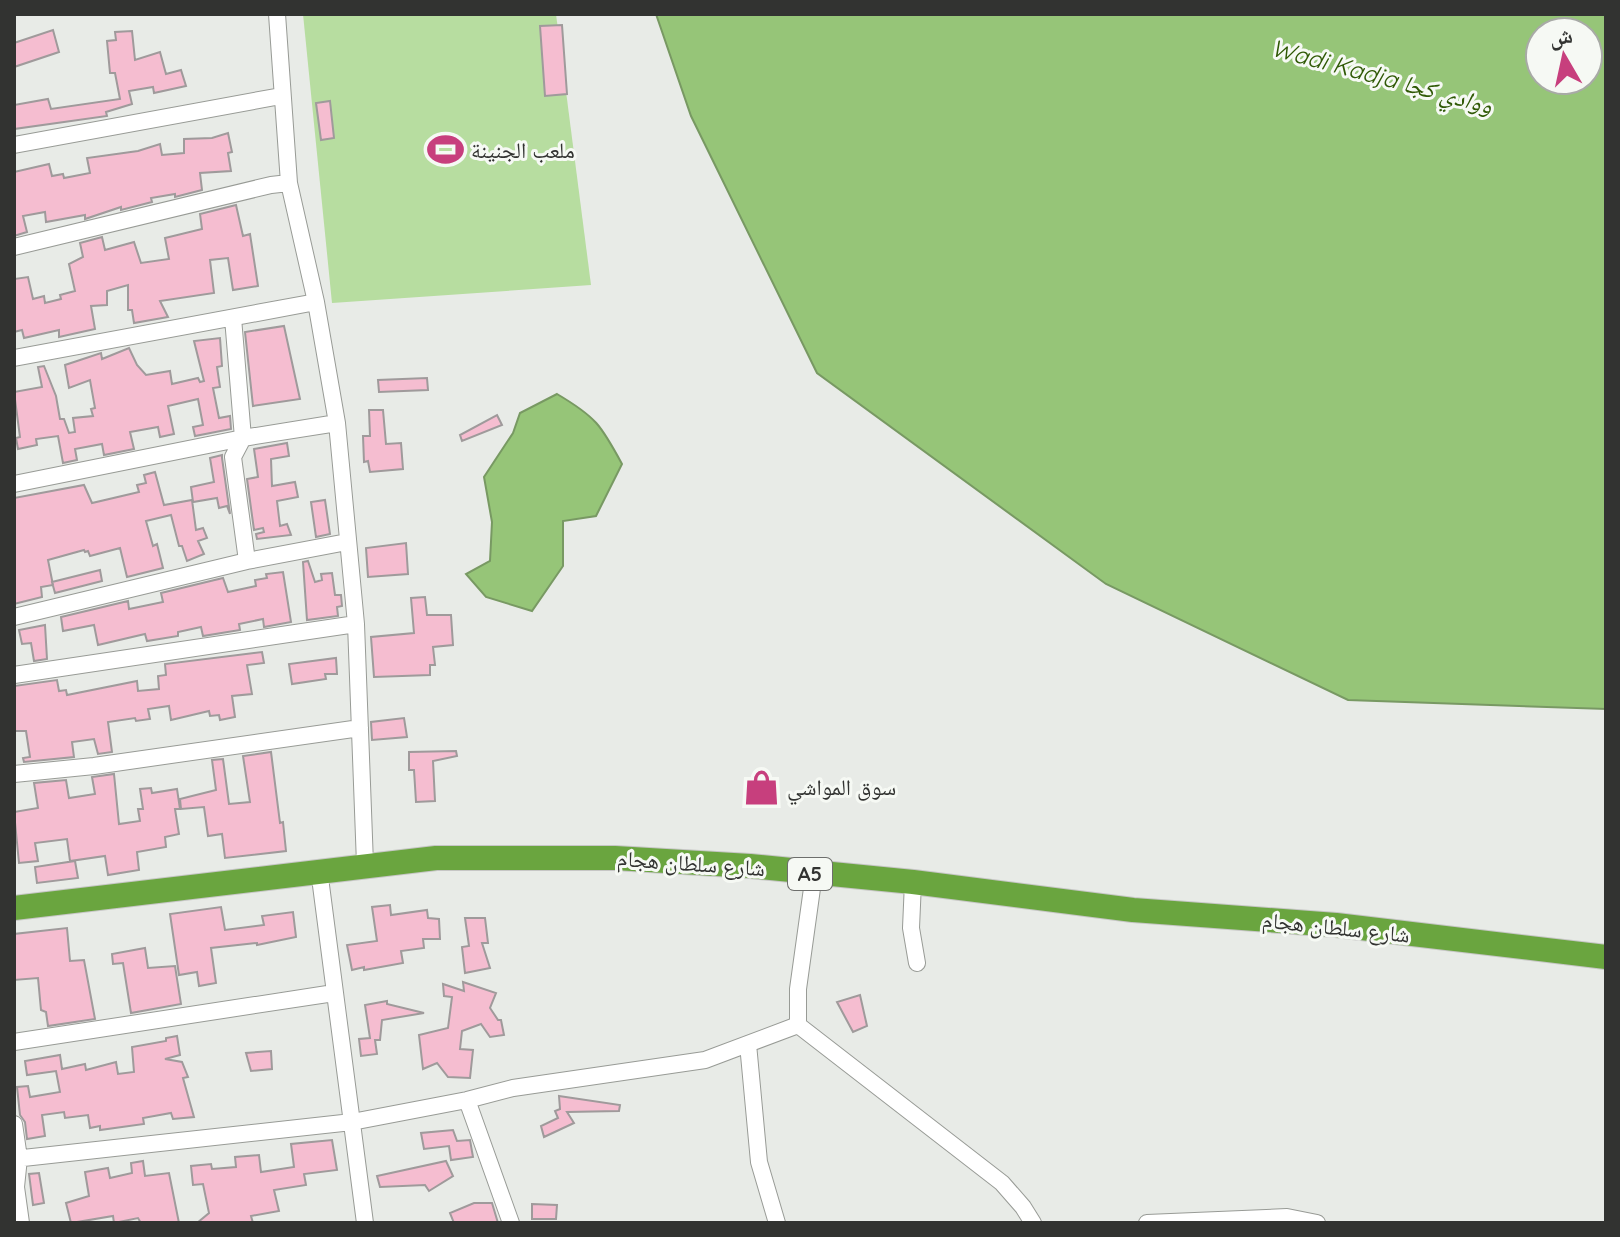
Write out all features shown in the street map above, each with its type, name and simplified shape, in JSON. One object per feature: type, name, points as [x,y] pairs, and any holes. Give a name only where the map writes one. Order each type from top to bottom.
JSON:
[{"type":"highway","name":"شارع سلطان هجام","points":[[14,908],[365,864],[496,856],[590,857],[750,866],[913,882],[1133,910],[1336,925],[1606,957]]},
{"type":"street","points":[[277,14],[289,183],[316,302],[337,423],[356,624],[365,864]]},
{"type":"street","points":[[14,145],[281,96]]},
{"type":"street","points":[[14,247],[289,183]]},
{"type":"street","points":[[14,358],[316,302]]},
{"type":"street","points":[[233,318],[243,438],[233,457],[247,561]]},
{"type":"street","points":[[14,484],[243,438],[337,423]]},
{"type":"street","points":[[14,617],[247,561],[347,542]]},
{"type":"street","points":[[14,675],[356,624]]},
{"type":"street","points":[[14,774],[94,766],[360,728]]},
{"type":"street","points":[[319,870],[365,1223]]},
{"type":"street","points":[[798,1025],[798,989],[814,874]]},
{"type":"street","points":[[913,882],[911,928],[917,963]]},
{"type":"street","points":[[14,1042],[334,993]]},
{"type":"street","points":[[17,1158],[352,1122],[513,1088],[705,1060],[798,1025]]},
{"type":"street","points":[[798,1025],[1002,1183],[1033,1223]]},
{"type":"street","points":[[748,1044],[759,1162],[777,1223]]},
{"type":"street","points":[[467,1100],[511,1223]]},
{"type":"street","points":[[14,1124],[16,1187],[21,1223]]},
{"type":"street","points":[[1147,1223],[1287,1217],[1317,1223]]},
{"type":"shaded area","name":"ملعب الجنينة","points":[[303,14],[556,14],[591,285],[332,303]]},
{"type":"water","name":"Wadi Kadja ووادي كجا","points":[[656,14],[1606,14],[1606,709],[1348,700],[1106,584],[817,373],[691,116]]},
{"type":"water","points":[[557,394],[596,423],[622,464],[596,516],[563,521],[563,566],[532,611],[486,597],[466,574],[490,561],[492,522],[484,477],[513,433],[520,413]]},
{"type":"building","points":[[562,25],[567,94],[545,96],[540,26]]},
{"type":"building","points":[[53,30],[59,52],[14,67],[14,43]]},
{"type":"building","points":[[132,31],[135,60],[160,52],[166,74],[181,70],[186,86],[154,93],[153,87],[129,91],[132,104],[106,112],[107,116],[14,129],[14,105],[48,99],[51,109],[120,99],[115,73],[110,73],[107,41],[116,40],[115,32]]},
{"type":"building","points":[[330,101],[334,138],[321,140],[316,103]]},
{"type":"building","points":[[228,133],[232,152],[228,153],[231,171],[200,173],[202,190],[175,197],[175,194],[151,198],[152,202],[121,210],[121,207],[85,219],[85,215],[46,222],[45,212],[23,216],[27,232],[14,236],[14,172],[49,164],[52,176],[63,174],[64,178],[90,173],[87,158],[138,151],[160,144],[162,155],[184,153],[184,139],[212,138]]},
{"type":"building","points":[[236,205],[243,236],[250,234],[258,286],[233,290],[228,258],[210,260],[214,293],[160,301],[168,317],[134,323],[132,310],[128,310],[128,285],[107,291],[107,305],[91,306],[95,329],[59,337],[59,330],[24,338],[22,330],[14,332],[14,279],[28,277],[33,299],[44,296],[45,303],[61,299],[60,295],[75,291],[69,264],[83,257],[80,243],[102,237],[105,250],[134,242],[141,263],[169,259],[165,238],[202,229],[200,214]]},
{"type":"building","points":[[284,326],[300,399],[253,406],[245,332]]},
{"type":"building","points":[[220,338],[222,366],[217,367],[220,387],[213,388],[219,418],[230,416],[231,429],[195,436],[193,427],[203,425],[198,399],[168,406],[174,434],[160,437],[158,427],[130,432],[134,449],[104,455],[102,444],[75,449],[77,460],[63,463],[58,436],[36,439],[37,445],[18,449],[16,438],[20,437],[14,392],[42,387],[38,367],[44,366],[56,396],[60,419],[64,419],[69,433],[75,432],[73,418],[93,416],[91,409],[95,408],[90,380],[69,388],[65,365],[101,353],[102,359],[129,348],[146,375],[170,371],[172,384],[198,378],[200,382],[204,381],[194,341]]},
{"type":"building","points":[[427,378],[428,390],[379,392],[378,380]]},
{"type":"building","points":[[369,410],[383,410],[386,444],[401,443],[403,469],[370,472],[368,461],[364,462],[363,436],[370,436]]},
{"type":"building","points":[[497,415],[502,425],[462,441],[460,435]]},
{"type":"building","points":[[287,443],[289,456],[271,459],[272,486],[295,482],[298,497],[277,501],[280,526],[287,524],[291,535],[257,539],[256,534],[264,532],[263,528],[254,530],[247,479],[258,477],[254,449]]},
{"type":"building","points":[[222,455],[230,514],[227,506],[219,508],[217,498],[193,502],[191,487],[214,482],[210,458]]},
{"type":"building","points":[[155,472],[164,505],[192,500],[196,530],[203,528],[207,538],[198,541],[204,554],[187,561],[182,546],[179,546],[171,515],[146,521],[153,546],[157,544],[163,568],[127,577],[120,548],[90,556],[84,550],[48,560],[53,585],[41,587],[42,597],[14,604],[14,498],[84,485],[92,503],[139,492],[137,485],[146,483],[144,475]]},
{"type":"building","points":[[325,500],[330,534],[316,537],[311,502]]},
{"type":"building","points":[[406,543],[408,574],[368,577],[366,548]]},
{"type":"building","points":[[308,561],[315,582],[322,580],[321,574],[332,573],[335,595],[341,595],[342,606],[337,607],[338,616],[307,620],[303,562]]},
{"type":"building","points":[[100,570],[102,581],[55,593],[52,582]]},
{"type":"building","points":[[283,572],[291,622],[264,627],[263,619],[239,624],[240,630],[203,636],[201,627],[178,632],[178,636],[147,641],[145,634],[98,645],[94,625],[63,631],[61,617],[128,601],[129,609],[163,602],[161,593],[223,578],[228,592],[256,586],[255,580],[267,578],[266,574]]},
{"type":"building","points":[[425,597],[427,615],[451,615],[453,645],[433,647],[435,665],[430,665],[430,675],[374,677],[371,637],[414,633],[411,598]]},
{"type":"building","points":[[45,625],[47,659],[34,661],[31,643],[22,644],[19,630]]},
{"type":"building","points":[[262,652],[264,663],[247,665],[252,694],[232,696],[235,717],[220,720],[219,715],[210,716],[209,711],[171,720],[169,706],[148,709],[150,719],[108,722],[112,752],[98,754],[94,739],[72,742],[74,757],[24,762],[23,758],[30,757],[26,731],[14,731],[14,686],[57,680],[59,691],[66,690],[67,695],[137,681],[138,691],[159,689],[158,676],[166,675],[165,664]]},
{"type":"building","points":[[336,658],[337,674],[325,674],[326,679],[292,684],[289,664]]},
{"type":"building","points":[[404,718],[407,737],[372,740],[371,722]]},
{"type":"building","points":[[456,751],[457,756],[433,761],[435,801],[416,802],[414,770],[409,770],[409,752]]},
{"type":"building","points":[[271,752],[286,851],[225,858],[222,834],[208,836],[204,807],[181,809],[180,799],[216,790],[212,760],[223,759],[229,804],[250,802],[243,756]]},
{"type":"building","points":[[114,774],[119,824],[140,821],[138,809],[143,809],[140,789],[151,788],[152,793],[177,789],[180,809],[175,809],[179,834],[165,837],[166,847],[137,852],[139,870],[108,875],[105,856],[70,861],[67,839],[35,843],[38,861],[19,863],[14,812],[38,808],[34,783],[66,780],[69,798],[95,794],[92,777]]},
{"type":"building","points":[[75,861],[78,878],[37,883],[35,867]]},
{"type":"building","points":[[390,905],[391,915],[427,910],[428,918],[439,919],[440,939],[423,939],[424,948],[401,951],[403,963],[352,970],[347,945],[377,941],[372,907]]},
{"type":"building","points":[[221,907],[225,930],[264,925],[262,916],[293,912],[296,937],[257,945],[211,948],[216,983],[199,986],[197,972],[179,975],[170,914]]},
{"type":"building","points":[[465,918],[485,918],[488,943],[482,943],[490,968],[465,973],[462,947],[469,946]]},
{"type":"building","points":[[67,928],[70,961],[84,960],[95,1019],[48,1026],[46,1012],[41,1010],[38,978],[14,980],[14,934]]},
{"type":"building","points":[[145,948],[148,968],[175,966],[181,1004],[131,1013],[123,963],[113,964],[112,954]]},
{"type":"building","points":[[463,982],[496,993],[490,1008],[501,1020],[504,1035],[490,1037],[481,1024],[462,1031],[460,1049],[473,1050],[470,1078],[448,1077],[437,1063],[423,1069],[419,1035],[448,1028],[452,997],[444,996],[443,984],[464,991]]},
{"type":"building","points":[[860,995],[867,1026],[853,1032],[837,1002]]},
{"type":"building","points":[[387,1001],[387,1004],[424,1013],[382,1020],[380,1040],[375,1040],[377,1054],[361,1056],[359,1039],[370,1038],[365,1005]]},
{"type":"building","points":[[177,1036],[180,1055],[165,1059],[182,1062],[188,1077],[183,1078],[194,1117],[173,1119],[171,1113],[143,1118],[144,1124],[100,1130],[100,1126],[90,1128],[88,1115],[65,1118],[64,1112],[42,1115],[45,1136],[27,1139],[17,1087],[28,1086],[30,1097],[60,1092],[56,1071],[27,1075],[25,1061],[60,1055],[62,1069],[85,1064],[86,1070],[116,1062],[118,1074],[134,1072],[132,1047]]},
{"type":"building","points":[[271,1051],[272,1069],[251,1071],[246,1053]]},
{"type":"building","points":[[559,1096],[620,1105],[619,1111],[567,1112],[574,1123],[544,1137],[541,1126],[558,1118],[555,1111],[560,1109]]},
{"type":"building","points":[[453,1130],[457,1141],[470,1140],[473,1157],[451,1160],[449,1146],[424,1149],[421,1133]]},
{"type":"building","points":[[332,1140],[337,1170],[304,1174],[306,1185],[274,1190],[279,1211],[251,1216],[253,1223],[197,1223],[209,1213],[203,1184],[193,1185],[191,1166],[211,1164],[212,1169],[236,1167],[235,1157],[259,1155],[261,1172],[294,1167],[291,1144]]},
{"type":"building","points":[[143,1161],[145,1176],[169,1173],[179,1223],[141,1223],[138,1218],[114,1223],[113,1216],[71,1223],[66,1203],[89,1196],[85,1172],[108,1168],[110,1178],[132,1173],[131,1163]]},
{"type":"building","points":[[446,1161],[453,1176],[429,1191],[425,1185],[380,1187],[377,1176]]},
{"type":"building","points":[[39,1173],[44,1203],[33,1205],[29,1174]]},
{"type":"building","points":[[474,1203],[492,1203],[498,1223],[454,1223],[450,1213]]},
{"type":"building","points":[[532,1204],[557,1205],[556,1219],[532,1219]]},
{"type":"place","name":"ملعب الجنينة","points":[[445,150]]},
{"type":"place","name":"سوق المواشي","points":[[761,787]]}]
